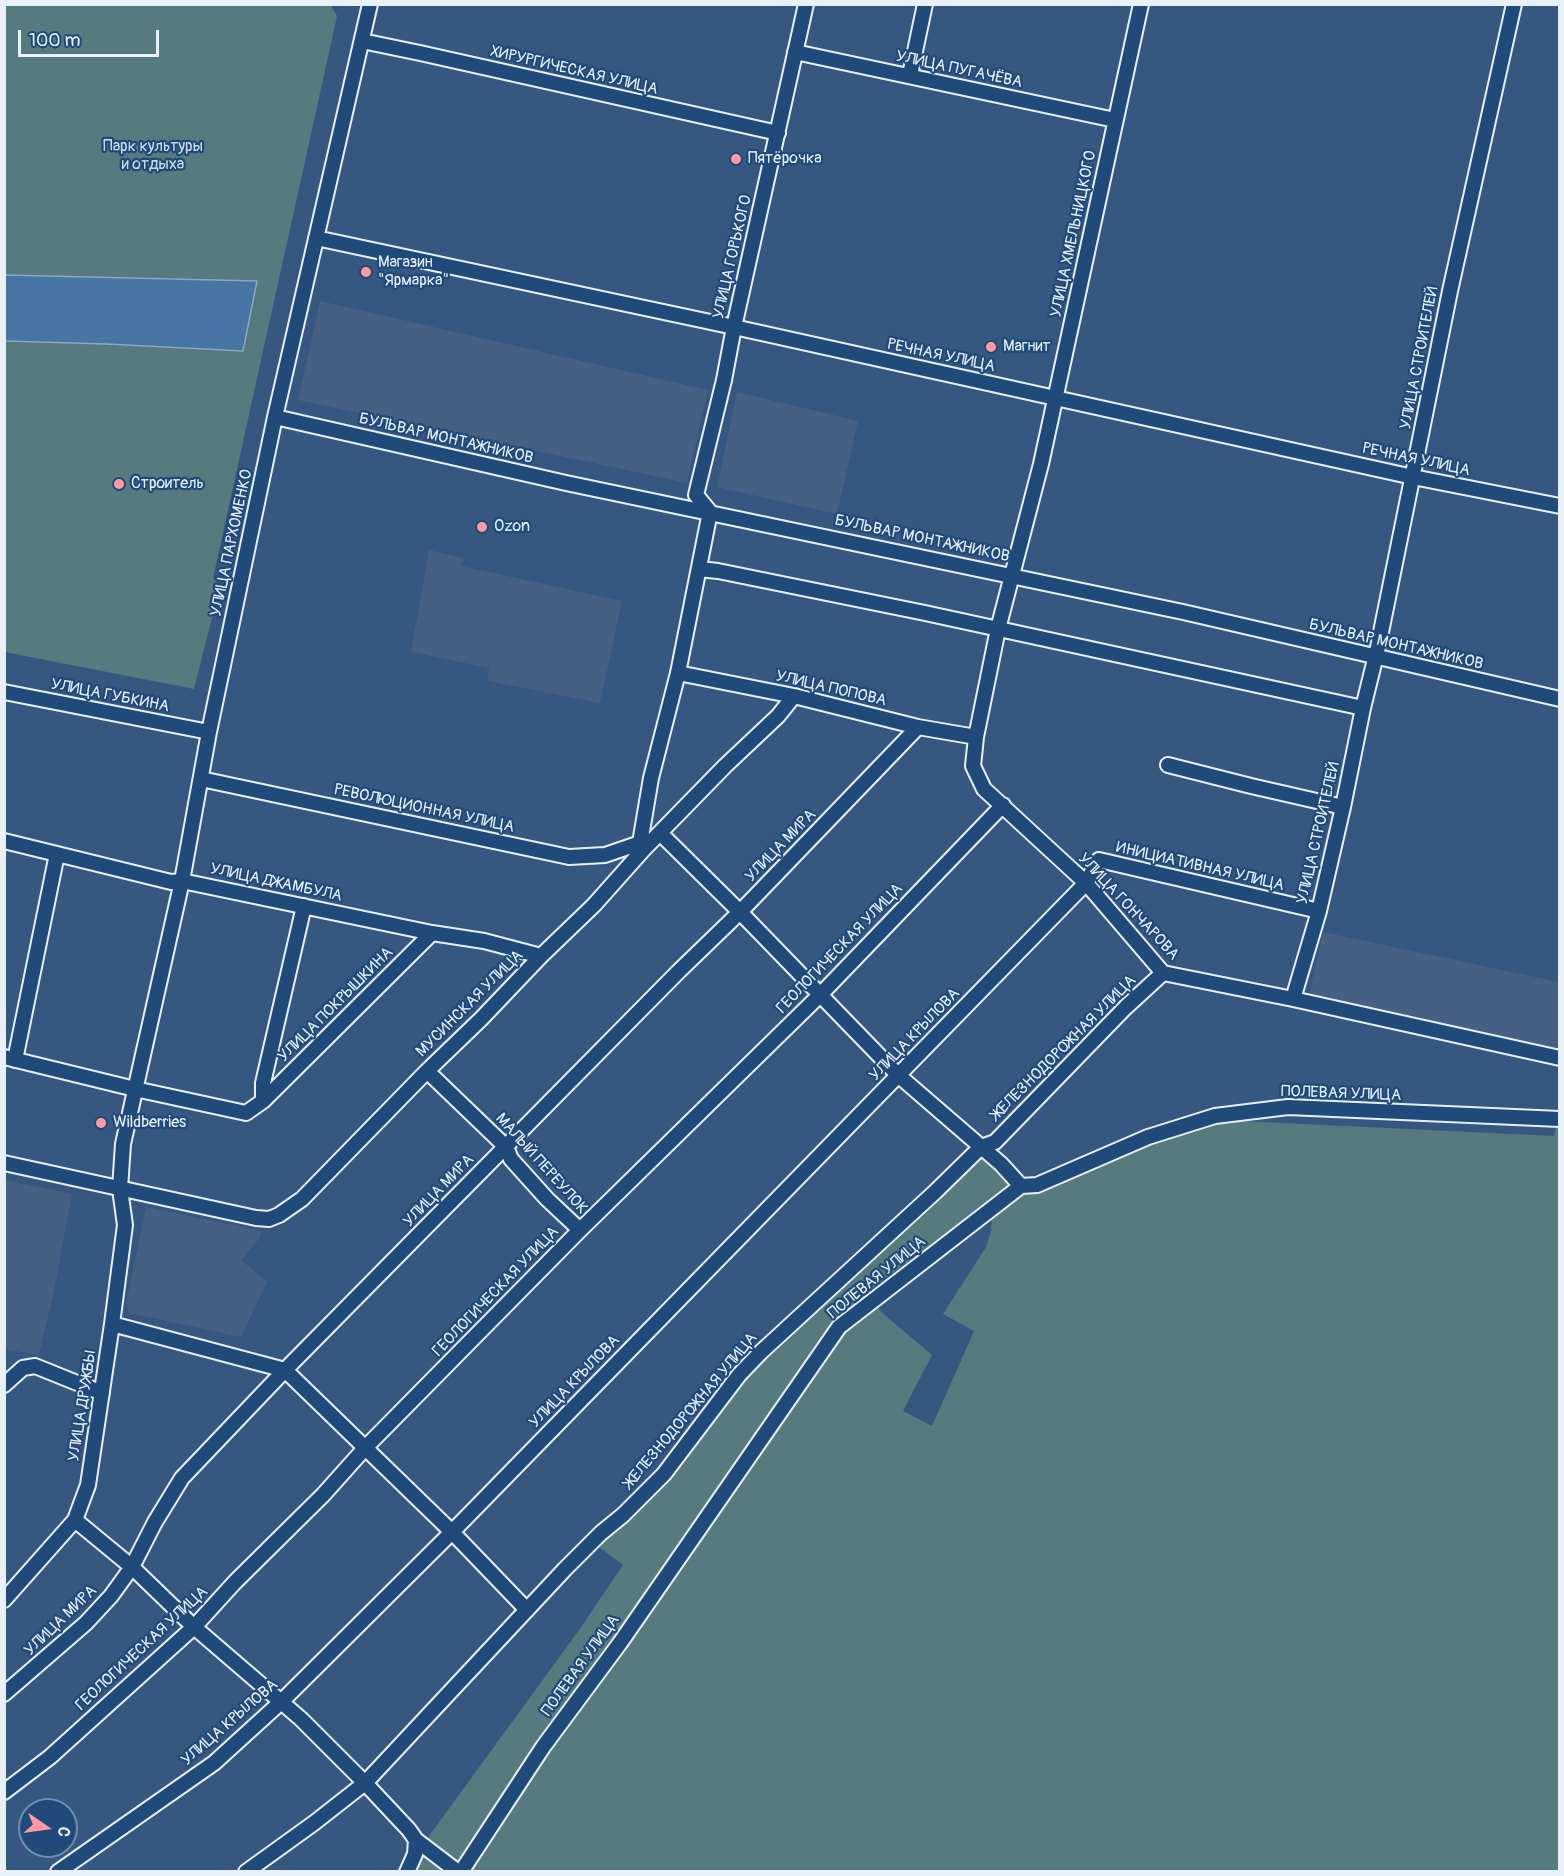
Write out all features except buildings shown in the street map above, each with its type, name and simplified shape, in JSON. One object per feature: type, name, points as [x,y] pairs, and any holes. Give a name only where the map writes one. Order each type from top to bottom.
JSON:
[{"type":"street","name":"УЛИЦА ПАРХОМЕНКО","points":[[120,1189],[123,1144],[182,881],[209,732],[275,417],[370,4]]},
{"type":"street","name":"УЛИЦА ГОРЬКОГО","points":[[710,512],[696,495],[724,380],[806,4]]},
{"type":"street","points":[[910,75],[925,4]]},
{"type":"street","name":"УЛИЦА ХМЕЛЬНИЦКОГО","points":[[1012,575],[1040,469],[1141,4]]},
{"type":"street","name":"УЛИЦА СТРОИТЕЛЕЙ","points":[[1293,999],[1319,911],[1343,807],[1376,657],[1457,256],[1514,4]]},
{"type":"street","name":"ХИРУРГИЧЕСКАЯ УЛИЦА","points":[[362,41],[778,134]]},
{"type":"street","name":"УЛИЦА ПУГАЧЁВА","points":[[795,52],[1115,120]]},
{"type":"street","name":"РЕЧНАЯ УЛИЦА","points":[[316,238],[734,327],[1413,477],[1560,506]]},
{"type":"street","name":"БУЛЬВАР МОНТАЖНИКОВ","points":[[275,417],[566,483],[1183,612],[1560,699]]},
{"type":"street","points":[[641,847],[651,778],[678,673],[710,512]]},
{"type":"street","points":[[699,569],[861,599],[1363,708]]},
{"type":"street","name":"УЛИЦА ГОНЧАРОВА","points":[[1012,575],[998,629],[976,737],[973,766],[984,789],[1086,883],[1163,973],[1560,1058]]},
{"type":"street","name":"УЛИЦА ПОПОВА","points":[[678,673],[794,696],[918,726],[976,737]]},
{"type":"street","name":"УЛИЦА ГУБКИНА","points":[[4,692],[209,732]]},
{"type":"street","name":"МУСИНСКАЯ УЛИЦА","points":[[4,1163],[256,1218],[268,1219],[279,1215],[302,1199],[481,1019],[594,904],[641,847],[660,834],[725,766],[778,716],[794,696]]},
{"type":"street","name":"УЛИЦА МИРА","points":[[4,1694],[86,1623],[111,1596],[132,1568],[154,1522],[182,1478],[285,1370],[740,912],[918,726]]},
{"type":"street","points":[[1168,765],[1343,807]]},
{"type":"street","name":"РЕВОЛЮЦИОННАЯ УЛИЦА","points":[[201,779],[569,857],[605,855],[641,847]]},
{"type":"street","name":"ГЕОЛОГИЧЕСКАЯ УЛИЦА","points":[[4,1792],[50,1757],[194,1627],[235,1582],[323,1496],[366,1447],[580,1230],[821,994],[1003,805]]},
{"type":"street","points":[[660,834],[821,994],[898,1075],[1001,1164],[1021,1186]]},
{"type":"street","name":"УЛИЦА ДЖАМБУЛА","points":[[4,841],[171,882],[182,881],[432,933],[484,941],[541,956]]},
{"type":"street","points":[[10,1058],[57,854]]},
{"type":"street","name":"ИНИЦИАТИВНАЯ УЛИЦА","points":[[1086,883],[1099,860],[1319,911]]},
{"type":"street","name":"УЛИЦА КРЫЛОВА","points":[[58,1872],[213,1763],[281,1702],[452,1532],[1086,883]]},
{"type":"street","name":"УЛИЦА ПОКРЫШКИНА","points":[[263,1101],[263,1083],[304,906]]},
{"type":"street","name":"УЛИЦА ПОКРЫШКИНА","points":[[10,1058],[135,1089],[246,1113],[263,1101],[432,933]]},
{"type":"street","name":"ЖЕЛЕЗНОДОРОЖНАЯ УЛИЦА","points":[[246,1872],[365,1783],[601,1533],[623,1515],[664,1474],[739,1375],[761,1352],[981,1147],[995,1142],[1126,1007],[1163,973]]},
{"type":"street","name":"МАЛЫЙ ПЕРЕУЛОК","points":[[427,1071],[506,1147],[510,1158],[547,1199],[580,1230]]},
{"type":"street","name":"ПОЛЕВАЯ УЛИЦА","points":[[459,1872],[543,1747],[620,1643],[839,1327],[1021,1186],[1037,1185],[1148,1137],[1225,1114],[1288,1107],[1560,1119]]},
{"type":"street","name":"УЛИЦА ДРУЖБЫ","points":[[4,1600],[75,1520],[88,1485],[125,1225],[120,1189]]},
{"type":"street","points":[[112,1324],[285,1370],[452,1532],[527,1611]]},
{"type":"street","points":[[4,1385],[23,1368],[35,1366],[102,1393]]},
{"type":"street","points":[[75,1520],[301,1719],[365,1783],[416,1840],[459,1872]]},
{"type":"street","points":[[407,1872],[415,1854],[416,1840]]},
{"type":"shaded area","points":[[5,275],[257,281],[243,351],[5,341]]},
{"type":"shaded area","points":[[320,301],[708,390],[687,483],[298,400]]},
{"type":"shaded area","points":[[737,392],[858,421],[837,514],[717,487]]},
{"type":"shaded area","points":[[429,550],[463,558],[461,566],[622,601],[600,703],[487,681],[489,668],[411,652]]},
{"type":"shaded area","points":[[1323,932],[1559,982],[1559,1049],[1309,995]]},
{"type":"shaded area","points":[[5,1180],[72,1194],[54,1291],[39,1355],[5,1349]]},
{"type":"shaded area","points":[[146,1207],[261,1231],[259,1239],[241,1260],[267,1282],[241,1337],[129,1313],[126,1304]]},
{"type":"green space","name":"Парк культуры и отдыха","points":[[330,4],[337,16],[213,578],[220,586],[194,689],[5,652],[4,5]]},
{"type":"green space","points":[[1559,1113],[1559,1871],[413,1872],[425,1854],[429,1836],[579,1630],[623,1565],[599,1547],[673,1471],[748,1372],[983,1156],[1021,1195],[1139,1148],[1220,1120],[1554,1136]],"holes":[[[983,1206],[992,1216],[991,1231],[986,1247],[943,1314],[974,1331],[932,1426],[903,1411],[932,1355],[864,1294]]]},
{"type":"place","name":"Пятёрочка","points":[[736,159]]},
{"type":"place","name":"Магазин \"Ярмарка\"","points":[[366,272]]},
{"type":"place","name":"Магнит","points":[[991,347]]},
{"type":"place","name":"Строитель","points":[[119,484]]},
{"type":"place","name":"Ozon","points":[[482,527]]},
{"type":"place","name":"Wildberries","points":[[101,1123]]}]
